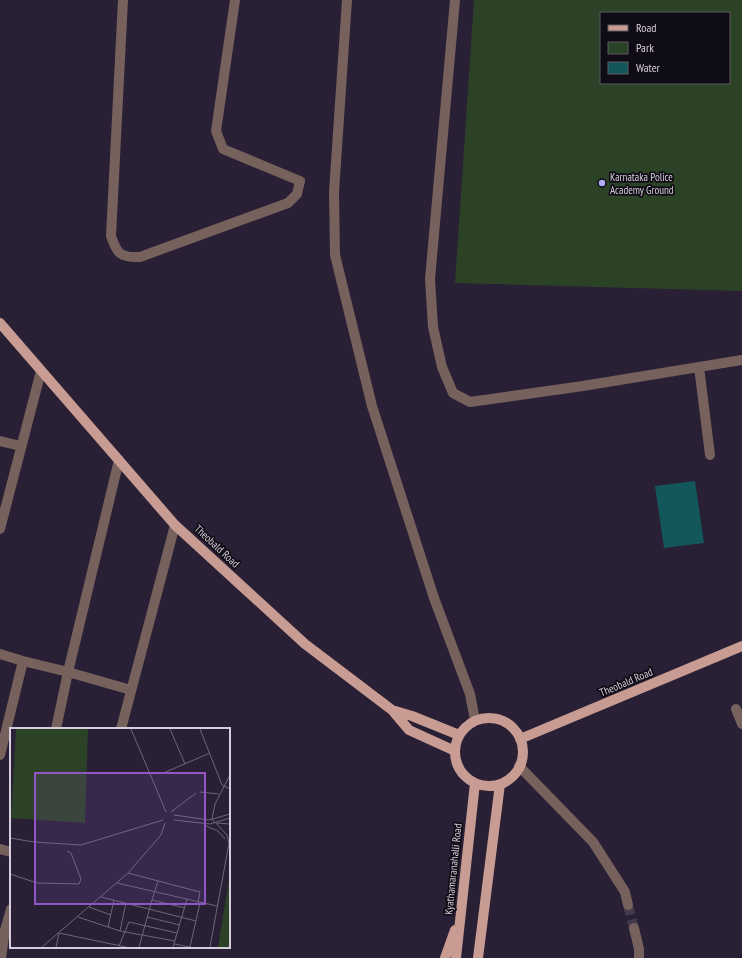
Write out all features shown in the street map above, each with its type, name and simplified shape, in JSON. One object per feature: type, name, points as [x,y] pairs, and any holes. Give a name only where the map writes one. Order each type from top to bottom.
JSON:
[{"type":"main road","name":"Theobald Road","points":[[0,324],[175,525],[305,644],[392,710],[412,716],[459,735]]},
{"type":"main road","name":"Theobald Road","points":[[520,739],[742,646]]},
{"type":"main road","points":[[392,710],[409,730],[455,751]]},
{"type":"main road","points":[[489,718],[502,720],[513,728],[520,739],[522,753],[519,766],[512,777],[500,784],[487,786],[475,783],[464,775],[457,764],[455,751],[459,735],[465,727],[476,720],[489,718]]},
{"type":"main road","name":"Kyathamaranahalli Road","points":[[456,958],[475,783]]},
{"type":"main road","points":[[478,958],[500,784]]},
{"type":"main road","points":[[444,958],[460,916]]},
{"type":"street","points":[[123,0],[110,236],[116,249],[128,258],[140,257],[288,204],[297,194],[300,181],[223,149],[216,131],[235,0]]},
{"type":"street","points":[[348,0],[334,192],[335,255],[372,406],[434,598],[470,694],[476,720]]},
{"type":"street","points":[[455,0],[430,279],[433,327],[442,368],[453,393],[470,402],[583,386],[742,360]]},
{"type":"street","points":[[699,367],[710,455]]},
{"type":"street","points":[[0,529],[2,512],[41,371]]},
{"type":"street","points":[[0,441],[21,446]]},
{"type":"street","points":[[56,728],[68,672],[119,460]]},
{"type":"street","points":[[121,728],[175,525]]},
{"type":"street","points":[[0,654],[131,690]]},
{"type":"street","points":[[0,755],[23,661]]},
{"type":"street","points":[[736,709],[742,724]]},
{"type":"street","points":[[519,766],[592,842],[625,892],[628,905]]},
{"type":"street","points":[[0,849],[10,852]]},
{"type":"street","points":[[1,958],[3,930],[10,916]]},
{"type":"street","points":[[634,928],[639,949],[639,958]]},
{"type":"green space","name":"Karnataka Police Academy Ground","points":[[474,0],[742,0],[742,291],[455,283]]},
{"type":"water","points":[[695,481],[704,543],[664,548],[655,486]]},
{"type":"tunnel","points":[[628,905],[634,928]]},
{"type":"place","name":"Karnataka Police Academy Ground","points":[[602,183]]}]
